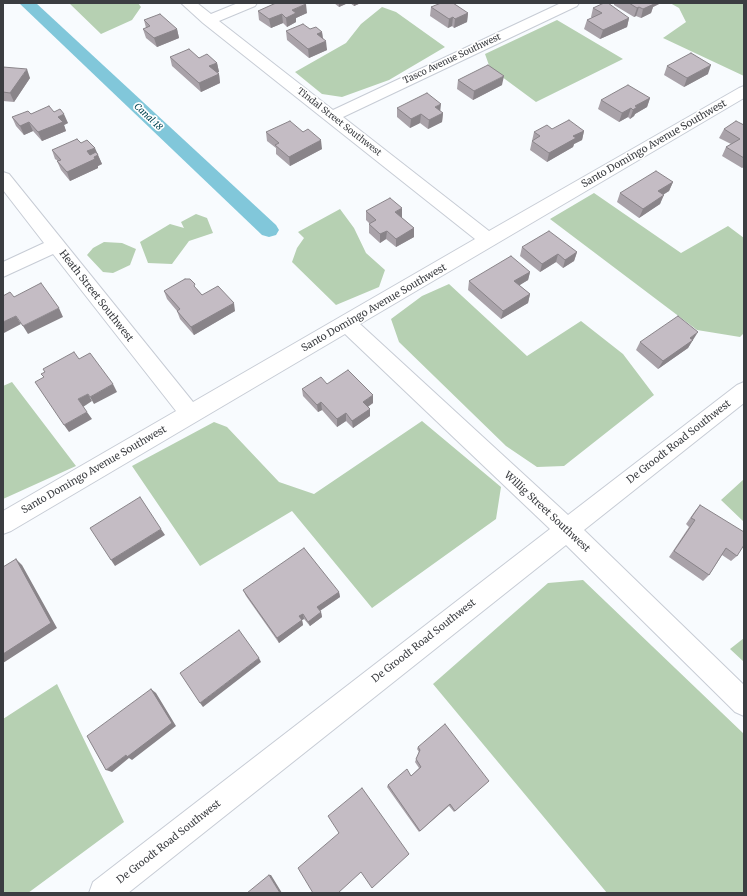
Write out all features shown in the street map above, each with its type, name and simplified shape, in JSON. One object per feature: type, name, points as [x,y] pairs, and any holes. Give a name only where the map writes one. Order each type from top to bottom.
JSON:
[{"type":"street","name":"Tindal Street Southwest","points":[[188,3],[333,116],[489,241]]},
{"type":"street","points":[[208,20],[250,3]]},
{"type":"street","name":"Tasco Avenue Southwest","points":[[333,116],[572,3]]},
{"type":"street","name":"Santo Domingo Avenue Southwest","points":[[3,523],[744,91]]},
{"type":"street","name":"Heath Street Southwest","points":[[3,178],[190,414]]},
{"type":"street","points":[[3,270],[56,245]]},
{"type":"street","name":"Willig Street Southwest","points":[[346,323],[566,529],[744,703]]},
{"type":"street","name":"De Groodt Road Southwest","points":[[104,893],[566,529],[744,391]]},
{"type":"green space","points":[[69,3],[138,3],[141,7],[132,20],[101,34]]},
{"type":"green space","points":[[670,3],[744,3],[744,76],[663,38],[686,22],[679,8]]},
{"type":"green space","points":[[382,7],[396,12],[445,47],[389,80],[342,97],[322,94],[295,72],[346,43],[361,24]]},
{"type":"green space","points":[[557,20],[623,59],[536,102],[490,68],[485,54]]},
{"type":"green space","points":[[594,193],[681,253],[728,226],[744,238],[744,333],[740,337],[697,330],[550,219]]},
{"type":"green space","points":[[340,209],[354,228],[366,253],[385,270],[379,287],[336,305],[292,262],[297,248],[304,238],[298,232]]},
{"type":"green space","points":[[196,214],[207,218],[213,233],[189,241],[172,264],[148,263],[140,242],[170,224],[184,228],[181,222]]},
{"type":"green space","points":[[104,242],[122,243],[136,249],[130,265],[113,273],[103,272],[87,255],[93,248]]},
{"type":"green space","points":[[449,284],[527,356],[581,321],[623,354],[654,395],[564,466],[537,467],[506,446],[399,342],[391,319],[422,296]]},
{"type":"green space","points":[[12,382],[76,466],[3,499],[3,386]]},
{"type":"green space","points":[[422,421],[501,487],[496,519],[372,608],[292,511],[200,566],[132,466],[214,422],[227,427],[279,482],[314,494]]},
{"type":"green space","points":[[744,479],[744,522],[721,500]]},
{"type":"green space","points":[[583,580],[744,734],[744,893],[607,893],[433,684],[548,583]]},
{"type":"green space","points":[[744,638],[744,662],[730,649]]},
{"type":"green space","points":[[57,684],[124,822],[28,893],[3,893],[3,719]]},
{"type":"building","points":[[276,3],[306,4],[292,10],[296,13],[286,18],[282,14],[269,19],[258,11]]},
{"type":"building","points":[[441,3],[453,3],[468,13],[455,19],[453,17],[449,19],[431,7]]},
{"type":"building","points":[[604,3],[608,3],[629,18],[603,30],[587,20],[602,13],[593,8]]},
{"type":"building","points":[[629,3],[654,4],[643,9],[639,7],[637,8]]},
{"type":"building","points":[[160,14],[177,29],[154,38],[143,29],[150,26],[144,20]]},
{"type":"building","points":[[303,24],[310,29],[316,27],[322,32],[317,34],[326,41],[308,49],[286,31]]},
{"type":"building","points":[[189,49],[199,58],[207,54],[217,63],[209,66],[219,74],[199,83],[170,57]]},
{"type":"building","points":[[691,53],[711,65],[687,78],[667,66]]},
{"type":"building","points":[[488,65],[504,76],[474,91],[458,80]]},
{"type":"building","points":[[3,67],[27,69],[10,93],[3,92]]},
{"type":"building","points":[[628,85],[650,98],[635,106],[637,107],[633,110],[631,108],[622,113],[601,100]]},
{"type":"building","points":[[427,93],[441,104],[435,107],[443,113],[429,120],[421,114],[411,119],[397,108]]},
{"type":"building","points":[[49,106],[54,112],[60,109],[64,114],[58,117],[63,122],[38,132],[29,122],[20,126],[12,117],[28,111],[31,114]]},
{"type":"building","points":[[569,120],[584,131],[573,136],[576,138],[549,153],[532,141],[540,136],[534,132],[547,125],[552,129]]},
{"type":"building","points":[[290,121],[303,132],[308,129],[321,140],[289,157],[275,145],[279,143],[266,132]]},
{"type":"building","points":[[736,121],[744,125],[744,158],[726,147],[740,139],[724,129]]},
{"type":"building","points":[[77,139],[81,143],[87,140],[95,148],[87,151],[90,155],[96,152],[98,155],[94,157],[95,159],[67,172],[57,161],[61,160],[52,150]]},
{"type":"building","points":[[656,171],[673,182],[658,191],[664,195],[643,209],[620,193]]},
{"type":"building","points":[[390,198],[402,208],[395,212],[414,228],[396,239],[387,231],[380,234],[369,224],[376,220],[366,211]]},
{"type":"building","points":[[549,231],[577,252],[565,260],[558,254],[542,264],[522,247]]},
{"type":"building","points":[[511,256],[530,272],[514,281],[530,294],[503,311],[469,281]]},
{"type":"building","points":[[185,279],[190,279],[202,295],[218,286],[234,303],[191,327],[177,311],[180,309],[164,291]]},
{"type":"building","points":[[41,283],[59,308],[23,326],[16,316],[3,322],[3,296],[10,292],[14,297]]},
{"type":"building","points":[[678,316],[698,332],[690,338],[693,340],[663,361],[640,342]]},
{"type":"building","points":[[74,352],[79,359],[90,353],[113,384],[90,397],[88,394],[78,399],[87,412],[64,425],[35,382],[44,377],[41,374],[45,372],[43,369]]},
{"type":"building","points":[[348,370],[373,395],[363,402],[370,409],[352,421],[346,413],[337,419],[321,402],[317,405],[302,389],[321,377],[327,384]]},
{"type":"building","points":[[140,497],[161,529],[111,560],[90,528]]},
{"type":"building","points":[[700,505],[744,532],[744,545],[737,556],[726,548],[709,575],[674,551],[695,520],[691,518]]},
{"type":"building","points":[[304,548],[339,592],[317,607],[321,612],[308,622],[303,614],[299,616],[302,620],[277,638],[243,590]]},
{"type":"building","points":[[16,559],[51,623],[3,654],[3,567]]},
{"type":"building","points":[[239,630],[259,658],[200,703],[180,673]]},
{"type":"building","points":[[151,689],[172,723],[127,757],[126,755],[106,770],[87,736]]},
{"type":"building","points":[[445,724],[489,781],[455,811],[450,804],[420,831],[388,785],[407,769],[411,776],[421,767],[416,759],[420,750],[418,747]]},
{"type":"building","points":[[362,788],[409,854],[372,888],[361,872],[338,893],[313,893],[298,868],[339,833],[328,816]]},
{"type":"building","points":[[269,875],[280,893],[247,893]]},
{"type":"waterway","name":"Canal 18","points":[[27,3],[269,230]]}]
